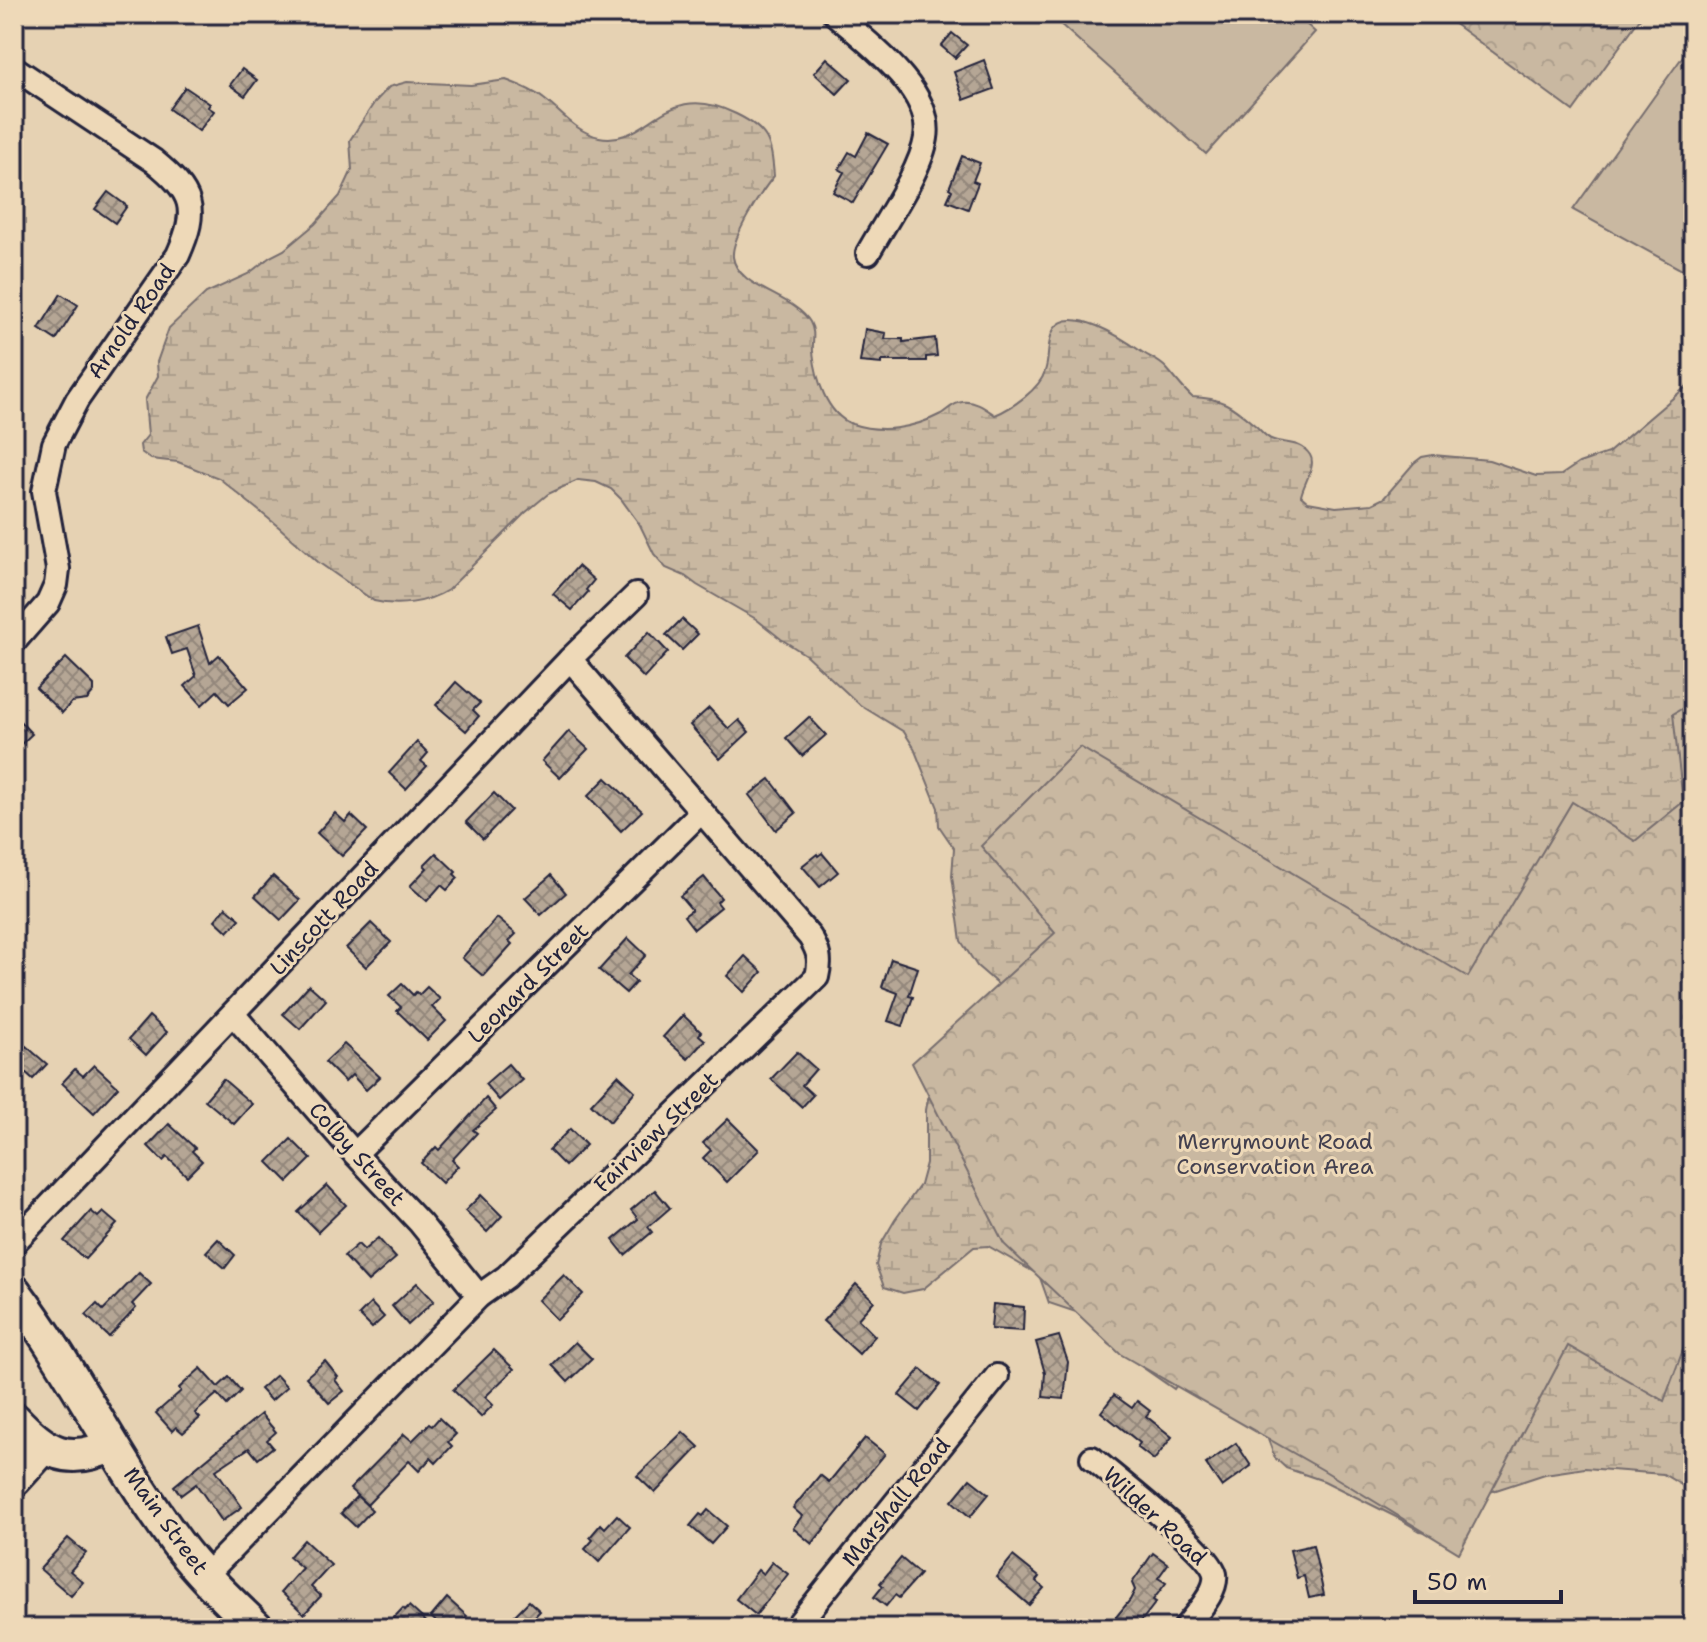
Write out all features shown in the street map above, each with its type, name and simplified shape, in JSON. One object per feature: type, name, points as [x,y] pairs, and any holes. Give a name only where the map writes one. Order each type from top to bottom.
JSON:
[{"type":"main road","name":"Main Street","points":[[14,1291],[67,1368],[154,1511],[205,1576],[257,1628]]},
{"type":"main road","points":[[14,1419],[44,1447],[14,1480]]},
{"type":"main road","name":"Main Street","points":[[44,1447],[62,1455],[78,1456],[93,1454],[112,1445]]},
{"type":"street","points":[[835,14],[908,84],[926,120],[927,137],[921,155],[868,253]]},
{"type":"street","name":"Arnold Road","points":[[14,68],[154,161],[186,191],[191,214],[189,229],[178,255],[77,400],[54,444],[44,491],[58,569],[56,585],[48,603],[14,642]]},
{"type":"street","name":"Linscott Road","points":[[14,1243],[570,659],[636,595]]},
{"type":"street","name":"Fairview Street","points":[[205,1576],[479,1296],[506,1277],[817,977],[820,961],[810,937],[570,659]]},
{"type":"street","name":"Leonard Street","points":[[355,1154],[701,812]]},
{"type":"street","name":"Colby Street","points":[[233,1014],[355,1154],[420,1223],[479,1296]]},
{"type":"street","name":"Marshall Road","points":[[795,1628],[997,1376]]},
{"type":"street","name":"Wilder Road","points":[[1092,1458],[1209,1562],[1215,1576],[1211,1592],[1185,1628]]},
{"type":"green space","points":[[1049,14],[1295,14],[1315,32],[1206,154]]},
{"type":"green space","points":[[1441,14],[1643,14],[1573,111]]},
{"type":"green space","points":[[1693,42],[1693,276],[1573,210]]},
{"type":"green space","points":[[506,80],[535,93],[576,126],[599,137],[617,137],[632,132],[659,115],[691,103],[711,105],[736,114],[762,131],[769,145],[774,176],[742,227],[733,257],[744,276],[792,305],[810,322],[814,362],[829,404],[843,419],[863,427],[886,429],[909,426],[931,419],[962,402],[975,403],[995,415],[1002,412],[1017,403],[1042,378],[1054,329],[1062,322],[1084,322],[1111,333],[1158,362],[1192,397],[1213,399],[1228,405],[1269,438],[1302,447],[1310,455],[1312,464],[1301,496],[1308,502],[1336,507],[1372,504],[1384,498],[1414,463],[1422,457],[1433,455],[1489,460],[1536,476],[1561,475],[1579,463],[1608,453],[1693,381],[1693,1492],[1663,1474],[1585,1468],[1545,1474],[1487,1493],[1439,1533],[1420,1531],[1324,1481],[1286,1468],[1275,1458],[1264,1429],[1183,1376],[1174,1389],[1109,1344],[1085,1315],[1049,1303],[1039,1275],[988,1246],[974,1247],[923,1289],[903,1293],[884,1287],[876,1265],[881,1244],[920,1185],[926,1163],[926,1110],[936,1055],[1000,986],[977,966],[961,941],[952,876],[954,848],[939,826],[938,808],[913,746],[904,732],[860,705],[806,655],[756,619],[685,576],[666,568],[654,554],[640,525],[621,499],[611,489],[596,482],[578,480],[548,494],[448,590],[422,601],[393,604],[374,601],[318,562],[219,478],[178,462],[151,459],[141,452],[140,445],[148,435],[145,400],[158,376],[157,362],[169,328],[206,293],[248,274],[315,224],[340,196],[352,170],[350,140],[374,103],[389,87],[407,82],[471,85]]},
{"type":"green space","name":"Merrymount Road Conservation Area","points":[[1693,702],[1693,1323],[1664,1401],[1568,1346],[1459,1553],[1323,1470],[1120,1354],[1004,1244],[912,1063],[1055,933],[981,846],[1080,747],[1468,977],[1572,802],[1635,841],[1683,802],[1673,714]]},
{"type":"building","points":[[952,33],[967,45],[955,58],[941,46]]},
{"type":"building","points":[[827,58],[851,79],[837,94],[814,73]]},
{"type":"building","points":[[984,60],[994,89],[964,100],[954,72]]},
{"type":"building","points":[[242,69],[257,80],[245,96],[230,85]]},
{"type":"building","points":[[185,87],[210,104],[208,107],[214,111],[199,131],[169,109]]},
{"type":"building","points":[[868,133],[888,144],[853,203],[833,192],[844,172],[839,169],[849,152],[856,156]]},
{"type":"building","points":[[962,156],[980,163],[973,181],[978,183],[968,209],[947,201]]},
{"type":"building","points":[[108,192],[127,206],[115,223],[95,209]]},
{"type":"building","points":[[61,294],[78,305],[56,340],[39,329]]},
{"type":"building","points":[[865,329],[886,333],[885,339],[903,339],[903,342],[935,338],[937,356],[926,357],[926,361],[860,362]]},
{"type":"building","points":[[578,566],[594,580],[572,610],[553,594]]},
{"type":"building","points":[[682,619],[698,634],[682,650],[666,635]]},
{"type":"building","points":[[198,626],[210,663],[219,655],[248,688],[229,704],[217,691],[202,705],[185,686],[196,676],[187,649],[172,654],[166,637]]},
{"type":"building","points":[[649,632],[668,652],[644,678],[624,658]]},
{"type":"building","points":[[66,658],[94,685],[94,692],[87,700],[72,702],[62,713],[36,688]]},
{"type":"building","points":[[456,682],[480,703],[473,710],[479,716],[466,731],[436,705]]},
{"type":"building","points":[[709,708],[729,729],[739,720],[749,732],[720,759],[690,725]]},
{"type":"building","points":[[14,715],[32,734],[14,751]]},
{"type":"building","points":[[809,717],[826,735],[802,756],[786,738]]},
{"type":"building","points":[[569,731],[588,749],[560,778],[542,761]]},
{"type":"building","points":[[417,742],[428,753],[421,761],[427,766],[406,789],[389,773]]},
{"type":"building","points":[[606,778],[642,811],[621,831],[588,796]]},
{"type":"building","points":[[770,779],[796,813],[776,830],[749,795]]},
{"type":"building","points":[[494,793],[511,810],[483,839],[466,822]]},
{"type":"building","points":[[335,813],[345,822],[351,815],[367,830],[342,856],[317,833]]},
{"type":"building","points":[[436,853],[456,872],[454,874],[458,878],[447,890],[441,885],[427,901],[410,886]]},
{"type":"building","points":[[822,853],[838,872],[820,887],[802,866]]},
{"type":"building","points":[[551,875],[566,893],[541,915],[525,898]]},
{"type":"building","points":[[273,876],[300,900],[281,920],[255,896]]},
{"type":"building","points":[[704,877],[721,898],[717,902],[721,907],[694,929],[684,916],[692,910],[680,896]]},
{"type":"building","points":[[226,907],[240,919],[228,932],[215,920]]},
{"type":"building","points":[[497,918],[516,934],[509,941],[512,944],[483,976],[462,958]]},
{"type":"building","points":[[371,923],[391,942],[366,967],[346,948]]},
{"type":"building","points":[[628,938],[646,955],[628,975],[636,982],[626,993],[599,970]]},
{"type":"building","points":[[745,956],[762,972],[744,992],[727,976]]},
{"type":"building","points":[[891,959],[918,968],[909,996],[913,997],[903,1026],[888,1021],[898,993],[882,987]]},
{"type":"building","points":[[402,984],[413,995],[416,992],[419,995],[427,987],[440,999],[432,1007],[446,1021],[427,1040],[397,1011],[401,1007],[389,996]]},
{"type":"building","points":[[309,985],[326,1000],[300,1029],[283,1014]]},
{"type":"building","points":[[683,1015],[705,1040],[688,1059],[663,1037]]},
{"type":"building","points":[[149,1016],[167,1032],[146,1055],[129,1039]]},
{"type":"building","points":[[344,1044],[380,1077],[366,1090],[352,1075],[345,1082],[325,1062]]},
{"type":"building","points":[[26,1046],[47,1064],[33,1079],[14,1062]]},
{"type":"building","points":[[797,1052],[816,1069],[802,1085],[813,1095],[802,1107],[771,1079]]},
{"type":"building","points":[[508,1064],[522,1080],[499,1100],[485,1084]]},
{"type":"building","points":[[94,1065],[118,1087],[94,1113],[62,1083],[75,1069],[83,1076]]},
{"type":"building","points":[[618,1075],[635,1091],[610,1122],[591,1104]]},
{"type":"building","points":[[223,1079],[252,1104],[234,1124],[205,1100]]},
{"type":"building","points":[[486,1098],[496,1110],[473,1130],[477,1133],[452,1160],[458,1166],[442,1183],[421,1163],[436,1147],[439,1150]]},
{"type":"building","points":[[728,1119],[759,1150],[727,1182],[703,1158],[711,1150],[703,1143]]},
{"type":"building","points":[[169,1124],[195,1148],[192,1151],[202,1161],[187,1176],[167,1157],[163,1161],[148,1146]]},
{"type":"building","points":[[570,1129],[586,1145],[565,1166],[549,1150]]},
{"type":"building","points":[[291,1139],[311,1159],[288,1182],[268,1162]]},
{"type":"building","points":[[327,1185],[346,1205],[318,1232],[298,1212]]},
{"type":"building","points":[[655,1190],[670,1208],[648,1227],[652,1232],[625,1255],[613,1240],[638,1219],[631,1210]]},
{"type":"building","points":[[481,1195],[502,1216],[487,1232],[465,1211]]},
{"type":"building","points":[[91,1211],[98,1217],[103,1212],[117,1224],[85,1259],[64,1241]]},
{"type":"building","points":[[378,1238],[396,1258],[368,1282],[344,1256],[358,1244],[364,1250]]},
{"type":"building","points":[[218,1239],[235,1255],[225,1268],[206,1252]]},
{"type":"building","points":[[139,1273],[151,1284],[132,1304],[136,1308],[109,1337],[86,1315],[97,1304],[103,1310]]},
{"type":"building","points":[[564,1275],[583,1294],[557,1320],[538,1300]]},
{"type":"building","points":[[417,1283],[434,1301],[408,1325],[392,1306]]},
{"type":"building","points":[[856,1284],[874,1301],[858,1319],[875,1336],[859,1354],[823,1321]]},
{"type":"building","points":[[371,1303],[384,1317],[372,1328],[359,1315]]},
{"type":"building","points":[[993,1304],[1024,1307],[1023,1331],[991,1329]]},
{"type":"building","points":[[1059,1336],[1068,1362],[1064,1399],[1043,1397],[1045,1373],[1036,1342]]},
{"type":"building","points":[[575,1342],[592,1359],[568,1382],[552,1365]]},
{"type":"building","points":[[494,1350],[514,1369],[485,1397],[493,1405],[481,1417],[453,1390]]},
{"type":"building","points":[[325,1361],[338,1377],[335,1380],[344,1391],[329,1403],[306,1377]]},
{"type":"building","points":[[201,1368],[218,1387],[229,1377],[241,1391],[227,1405],[217,1394],[195,1413],[200,1418],[183,1433],[176,1427],[172,1431],[156,1413]]},
{"type":"building","points":[[921,1369],[940,1385],[919,1411],[899,1395]]},
{"type":"building","points":[[276,1375],[287,1387],[271,1401],[260,1389]]},
{"type":"building","points":[[1114,1395],[1132,1408],[1137,1401],[1150,1411],[1146,1416],[1172,1437],[1154,1460],[1137,1447],[1140,1443],[1101,1412]]},
{"type":"building","points":[[261,1414],[276,1432],[267,1440],[273,1447],[258,1459],[249,1448],[216,1470],[242,1507],[222,1521],[196,1484],[181,1495],[174,1486]]},
{"type":"building","points":[[439,1418],[456,1434],[448,1442],[452,1446],[436,1463],[431,1458],[419,1471],[409,1461],[367,1505],[350,1489],[404,1434],[412,1441]]},
{"type":"building","points":[[683,1432],[699,1447],[655,1493],[637,1476]]},
{"type":"building","points":[[865,1438],[885,1454],[812,1544],[793,1528],[802,1516],[793,1508],[820,1475],[829,1482]]},
{"type":"building","points":[[1236,1443],[1251,1466],[1222,1487],[1206,1464]]},
{"type":"building","points":[[970,1479],[989,1494],[970,1517],[952,1501]]},
{"type":"building","points":[[357,1496],[372,1510],[356,1527],[341,1513]]},
{"type":"building","points":[[708,1510],[727,1526],[711,1544],[690,1526]]},
{"type":"building","points":[[617,1515],[630,1527],[599,1562],[585,1549],[601,1524],[605,1528]]},
{"type":"building","points":[[68,1538],[86,1553],[70,1571],[83,1582],[71,1596],[40,1569]]},
{"type":"building","points":[[304,1540],[331,1565],[311,1587],[321,1596],[304,1614],[281,1592],[302,1568],[289,1557]]},
{"type":"building","points":[[1313,1545],[1324,1595],[1309,1598],[1304,1576],[1297,1578],[1290,1550]]},
{"type":"building","points":[[1153,1553],[1168,1564],[1158,1578],[1166,1583],[1153,1600],[1156,1602],[1136,1628],[1107,1628],[1130,1600],[1135,1590],[1132,1583]]},
{"type":"building","points":[[1013,1556],[1039,1577],[1036,1581],[1044,1588],[1029,1605],[996,1577]]},
{"type":"building","points":[[901,1558],[920,1574],[899,1598],[895,1595],[886,1606],[874,1597],[883,1586],[880,1583]]},
{"type":"building","points":[[772,1562],[788,1574],[756,1615],[736,1599],[758,1570],[763,1574]]},
{"type":"building","points":[[447,1598],[467,1616],[457,1628],[443,1628],[431,1617]]},
{"type":"building","points":[[529,1601],[540,1611],[524,1628],[517,1628],[509,1621]]},
{"type":"building","points":[[409,1606],[433,1628],[384,1628],[403,1608],[405,1610]]}]
